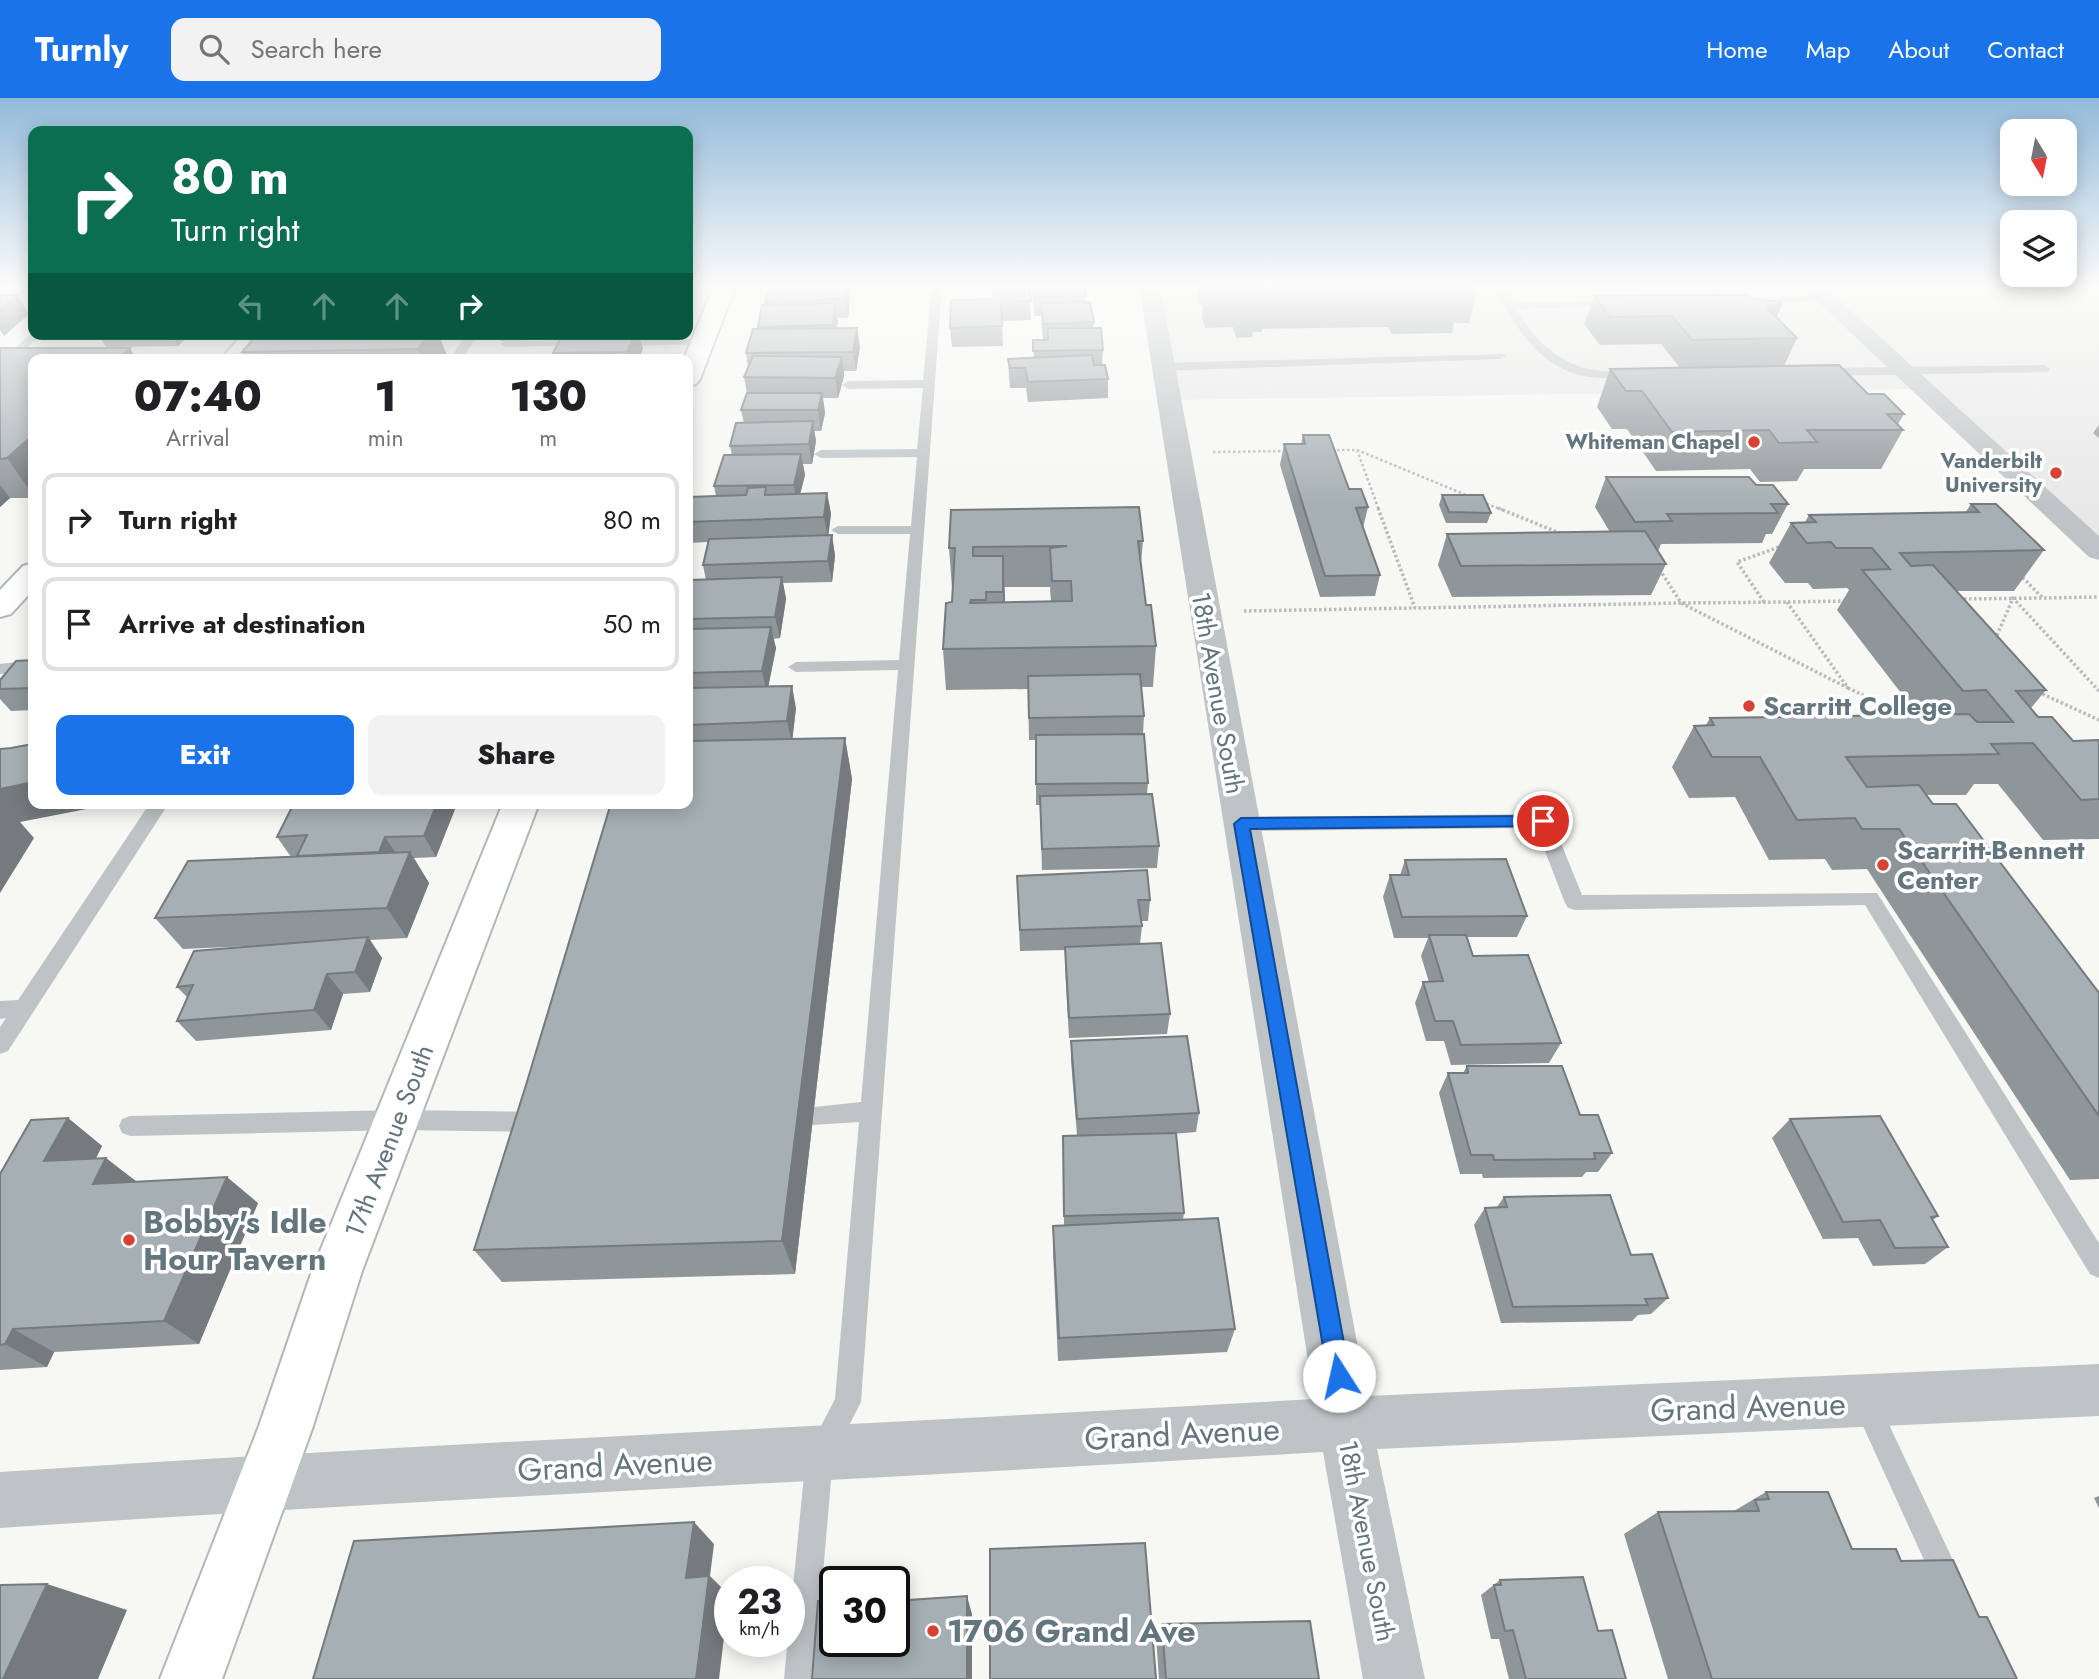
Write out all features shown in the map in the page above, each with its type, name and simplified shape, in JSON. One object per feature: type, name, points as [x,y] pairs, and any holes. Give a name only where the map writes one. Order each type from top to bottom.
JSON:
[{"type":"main road","points":[[0,608],[28,577]]},
{"type":"main road","name":"17th Avenue South","points":[[191,1679],[286,1426],[337,1271],[519,809]]},
{"type":"street","name":"18th Avenue South","points":[[1160,359],[1345,1424],[1394,1679]]},
{"type":"street","points":[[1890,359],[2099,551]]},
{"type":"street","points":[[0,368],[28,367]]},
{"type":"street","name":"Grand Avenue","points":[[0,1500],[264,1482],[820,1455],[1345,1424],[2099,1390]]},
{"type":"lane","points":[[799,1679],[820,1455],[848,1402],[906,665],[934,359]]},
{"type":"lane","points":[[1161,367],[1414,359]]},
{"type":"lane","points":[[1557,359],[1567,368],[1595,374],[1650,374]]},
{"type":"lane","points":[[1810,373],[2044,369]]},
{"type":"lane","points":[[848,384],[930,384]]},
{"type":"lane","points":[[821,454],[924,453]]},
{"type":"lane","points":[[838,530],[918,530]]},
{"type":"lane","points":[[796,667],[906,665]]},
{"type":"lane","points":[[0,669],[28,666]]},
{"type":"lane","points":[[0,1045],[156,809]]},
{"type":"lane","points":[[1241,824],[1543,821],[1575,903],[1870,898],[2062,1201],[2099,1266]]},
{"type":"lane","points":[[0,1010],[24,1009]]},
{"type":"lane","points":[[813,1115],[871,1111]]},
{"type":"lane","points":[[130,1126],[397,1120],[459,1123],[549,1122]]},
{"type":"lane","points":[[1865,1402],[1959,1604]]},
{"type":"path","points":[[1329,450],[1357,450],[1573,539]]},
{"type":"path","points":[[1357,450],[1415,608]]},
{"type":"path","points":[[1205,453],[1301,451]]},
{"type":"path","points":[[1764,603],[1737,562],[1792,542]]},
{"type":"path","points":[[1656,564],[1681,603],[1908,716],[1914,725]]},
{"type":"path","points":[[2015,571],[2043,598]]},
{"type":"path","points":[[1946,600],[2099,597]]},
{"type":"path","points":[[1993,644],[2012,598]]},
{"type":"path","points":[[2012,598],[2099,691]]},
{"type":"path","points":[[1255,611],[1853,601]]},
{"type":"path","points":[[1787,602],[1848,688]]},
{"type":"path","points":[[2029,688],[2099,720]]},
{"type":"shaded area","points":[[1161,359],[2099,359],[2099,551],[1923,389],[1167,400]]},
{"type":"building","points":[[0,359],[28,359],[28,439],[7,458],[0,459]]},
{"type":"building","points":[[752,359],[841,359],[835,378],[744,377]]},
{"type":"building","points":[[1008,359],[1093,359],[1094,365],[1105,365],[1108,379],[1028,382],[1025,368],[1010,368]]},
{"type":"building","points":[[1839,365],[1868,394],[1884,394],[1904,414],[1887,414],[1903,430],[1807,430],[1817,442],[1779,443],[1769,430],[1672,432],[1642,391],[1626,391],[1610,369]]},
{"type":"building","points":[[747,393],[822,393],[818,410],[741,410]]},
{"type":"building","points":[[813,421],[809,444],[730,446],[736,423]]},
{"type":"building","points":[[1303,435],[1329,435],[1349,489],[1361,489],[1368,507],[1356,508],[1380,575],[1325,576],[1284,444],[1305,444]]},
{"type":"building","points":[[801,454],[794,485],[714,486],[724,455]]},
{"type":"building","points":[[1606,477],[1749,477],[1756,485],[1773,485],[1788,504],[1771,504],[1778,513],[1667,514],[1672,521],[1635,522]]},
{"type":"building","points":[[766,487],[765,495],[827,493],[824,517],[693,522],[693,497],[746,495],[748,488]]},
{"type":"building","points":[[1442,495],[1483,495],[1491,513],[1449,512]]},
{"type":"building","points":[[1971,504],[1996,504],[2044,550],[1900,553],[1911,566],[1933,565],[2046,690],[2016,691],[2038,717],[2052,717],[2073,741],[2099,740],[2099,799],[2081,800],[2033,743],[1991,744],[1999,754],[1846,757],[1867,787],[1919,785],[1933,804],[1956,804],[2099,993],[2099,1116],[1899,829],[1862,829],[1855,818],[1797,820],[1760,757],[1712,757],[1694,726],[1714,725],[1710,718],[1969,714],[1977,722],[2013,722],[1986,690],[1963,691],[1862,570],[1890,569],[1872,548],[1836,548],[1831,542],[1807,543],[1791,523],[1816,522],[1809,515],[1979,512]]},
{"type":"building","points":[[1139,507],[1143,541],[1138,541],[1146,605],[1151,605],[1156,646],[943,649],[946,603],[952,602],[955,548],[949,548],[951,510]],"holes":[[[1067,546],[1050,548],[1052,581],[1071,581],[1072,601],[970,603],[971,600],[986,600],[986,592],[1003,592],[1003,556],[973,556],[973,547]]]},
{"type":"building","points":[[1645,531],[1666,564],[1461,566],[1447,534]]},
{"type":"building","points":[[832,535],[828,561],[703,565],[709,539]]},
{"type":"building","points":[[782,577],[775,617],[693,619],[693,580]]},
{"type":"building","points":[[771,627],[762,671],[693,673],[693,629]]},
{"type":"building","points":[[28,660],[28,688],[0,689],[0,680],[16,661]]},
{"type":"building","points":[[1140,674],[1144,716],[1029,718],[1028,676]]},
{"type":"building","points":[[792,686],[787,721],[693,725],[693,688]]},
{"type":"building","points":[[1144,734],[1148,783],[1036,784],[1036,735]]},
{"type":"building","points":[[845,738],[782,1241],[474,1250],[609,809],[693,809],[693,741]]},
{"type":"building","points":[[28,745],[28,783],[0,789],[0,749]]},
{"type":"building","points":[[1152,794],[1159,846],[1042,849],[1040,796]]},
{"type":"building","points":[[291,809],[435,809],[424,836],[385,837],[379,852],[297,856],[307,835],[277,837]]},
{"type":"building","points":[[410,852],[387,908],[155,918],[188,861]]},
{"type":"building","points":[[1506,859],[1527,916],[1402,917],[1390,875],[1409,875],[1405,860]]},
{"type":"building","points":[[1147,870],[1150,900],[1138,900],[1142,926],[1020,930],[1017,876]]},
{"type":"building","points":[[1429,935],[1466,935],[1473,956],[1528,955],[1561,1043],[1461,1045],[1453,1021],[1435,1021],[1423,982],[1443,981]]},
{"type":"building","points":[[368,937],[355,972],[327,974],[314,1010],[177,1021],[193,985],[177,987],[194,951]]},
{"type":"building","points":[[1161,943],[1170,1014],[1069,1018],[1065,947]]},
{"type":"building","points":[[1187,1036],[1199,1113],[1077,1119],[1071,1041]]},
{"type":"building","points":[[1467,1066],[1562,1066],[1580,1115],[1598,1115],[1612,1153],[1594,1153],[1595,1159],[1494,1160],[1493,1155],[1471,1155],[1448,1073],[1468,1073]]},
{"type":"building","points":[[1880,1116],[1938,1216],[1931,1217],[1948,1247],[1895,1248],[1880,1220],[1843,1222],[1790,1119]]},
{"type":"building","name":"Bobby's Idle Hour Tavern","points":[[68,1118],[44,1161],[106,1158],[93,1184],[227,1177],[164,1321],[13,1329],[5,1344],[0,1345],[0,1174],[31,1120]]},
{"type":"building","points":[[1176,1133],[1184,1213],[1064,1216],[1063,1136]]},
{"type":"building","points":[[1610,1195],[1631,1255],[1652,1254],[1668,1298],[1645,1299],[1648,1305],[1513,1307],[1485,1208],[1507,1207],[1504,1197]]},
{"type":"building","points":[[1218,1218],[1235,1329],[1059,1338],[1053,1226]]},
{"type":"building","points":[[1766,1492],[1828,1492],[1852,1549],[1896,1549],[1901,1561],[1953,1560],[1979,1617],[1987,1617],[2017,1679],[1712,1679],[1658,1512],[1759,1511],[1755,1500],[1769,1499]]},
{"type":"building","points":[[694,1522],[686,1578],[709,1576],[696,1679],[313,1679],[354,1541]]},
{"type":"building","points":[[1145,1543],[1156,1679],[990,1679],[990,1549]]},
{"type":"building","points":[[1583,1577],[1598,1631],[1612,1630],[1626,1679],[1526,1679],[1513,1630],[1505,1631],[1494,1585],[1501,1585],[1500,1580]]},
{"type":"building","points":[[47,1584],[3,1679],[0,1679],[0,1585]]},
{"type":"building","name":"1706 Grand Ave","points":[[967,1596],[967,1679],[812,1679],[818,1601],[819,1657],[910,1657],[910,1600]]},
{"type":"building","points":[[1310,1621],[1319,1679],[1166,1679],[1162,1624]]},
{"type":"place","name":"Whiteman Chapel","points":[[1754,442]]},
{"type":"place","name":"Vanderbilt University","points":[[2056,473]]},
{"type":"place","name":"Scarritt College","points":[[1749,706]]},
{"type":"place","name":"Scarritt-Bennett Center","points":[[1883,865]]},
{"type":"place","name":"Bobby's Idle Hour Tavern","points":[[129,1240]]},
{"type":"place","name":"1706 Grand Ave","points":[[933,1631]]},
{"type":"route","points":[[1339,1376],[1241,824],[1543,821]]}]
